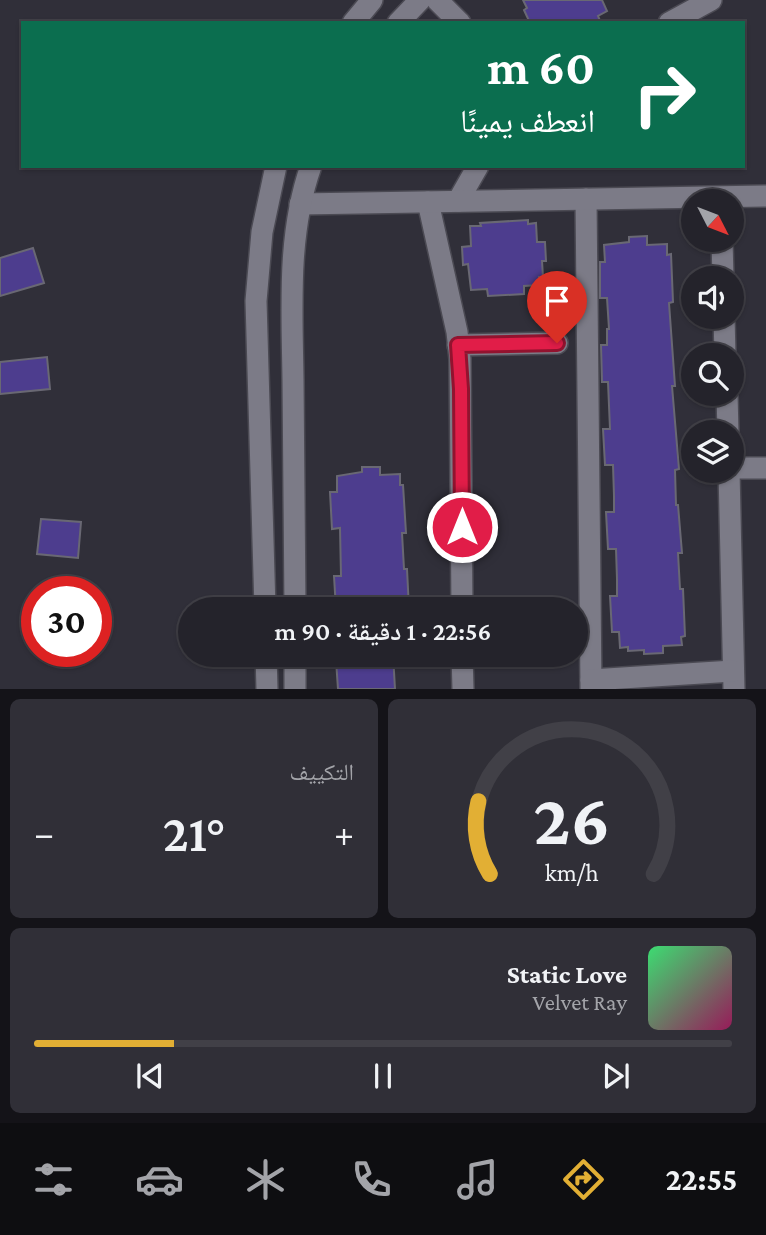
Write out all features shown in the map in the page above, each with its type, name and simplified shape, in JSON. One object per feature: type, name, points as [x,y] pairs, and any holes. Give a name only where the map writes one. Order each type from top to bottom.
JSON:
[{"type":"street","points":[[355,21],[372,0]]},
{"type":"street","points":[[400,21],[420,0]]},
{"type":"street","points":[[437,0],[458,21]]},
{"type":"street","points":[[673,21],[711,0]]},
{"type":"street","points":[[265,597],[256,302],[262,232],[276,168]]},
{"type":"street","points":[[295,597],[292,293],[295,233],[310,168]]},
{"type":"street","points":[[458,201],[477,168]]},
{"type":"street","points":[[744,197],[766,196]]},
{"type":"street","points":[[586,199],[591,685],[734,680],[730,483]]},
{"type":"street","points":[[300,204],[681,199]]},
{"type":"street","points":[[428,202],[458,345],[461,389],[462,597]]},
{"type":"street","points":[[458,345],[557,343]]},
{"type":"street","points":[[744,469],[766,468]]},
{"type":"street","points":[[266,667],[267,689]]},
{"type":"street","points":[[295,667],[295,689]]},
{"type":"street","points":[[463,667],[463,689]]},
{"type":"building","points":[[523,0],[602,0],[607,11],[598,16],[600,21],[529,21],[524,10],[527,8]]},
{"type":"building","points":[[528,220],[528,224],[536,223],[537,242],[545,242],[546,261],[542,261],[543,277],[539,277],[539,285],[524,286],[524,294],[488,296],[487,289],[471,290],[468,264],[463,265],[462,247],[471,246],[470,226]]},
{"type":"building","points":[[647,236],[647,245],[667,244],[667,255],[671,254],[673,302],[669,303],[675,386],[672,386],[679,469],[675,470],[676,505],[682,553],[678,553],[685,636],[681,637],[682,645],[663,646],[663,653],[644,654],[644,650],[628,651],[628,647],[620,648],[619,632],[612,632],[610,596],[617,596],[616,549],[608,549],[606,512],[614,512],[613,465],[605,465],[603,429],[610,429],[608,382],[602,382],[601,345],[607,345],[609,329],[607,298],[600,298],[600,262],[605,262],[604,245],[629,242],[629,237]]},
{"type":"building","points":[[33,248],[44,283],[0,296],[0,258]]},
{"type":"building","points":[[47,357],[50,389],[0,394],[0,362]]},
{"type":"building","points":[[362,467],[380,467],[380,475],[400,474],[406,533],[402,533],[404,569],[407,569],[408,597],[335,597],[334,576],[341,576],[340,528],[332,529],[330,492],[337,492],[337,476],[362,472]]},
{"type":"building","points":[[41,519],[81,522],[78,558],[37,554]]},
{"type":"building","points":[[336,667],[394,667],[395,689],[338,689]]},
{"type":"route","points":[[462,527],[458,345],[557,343]]}]
